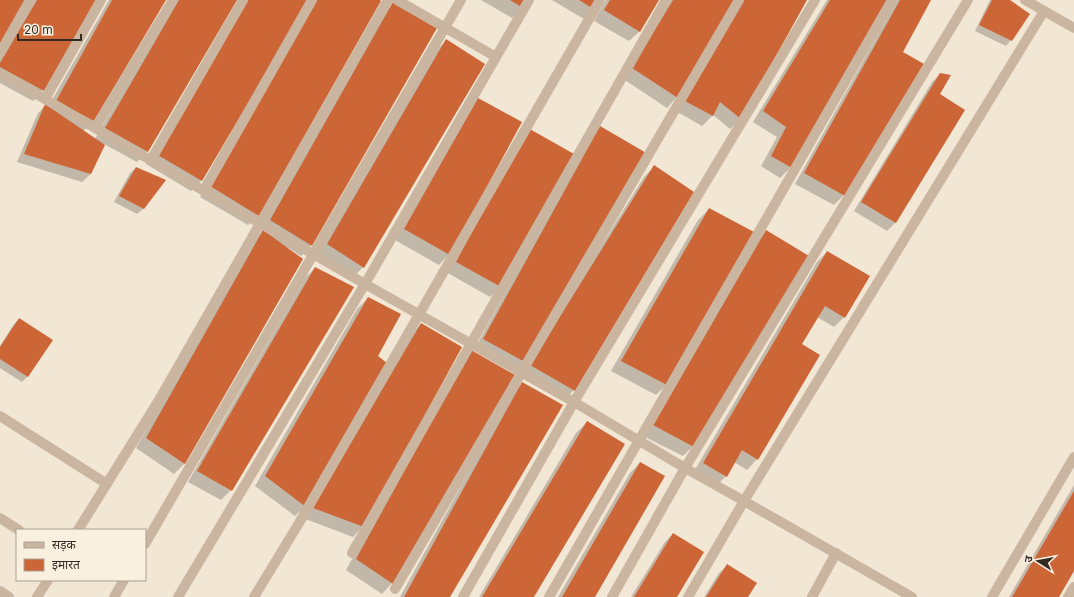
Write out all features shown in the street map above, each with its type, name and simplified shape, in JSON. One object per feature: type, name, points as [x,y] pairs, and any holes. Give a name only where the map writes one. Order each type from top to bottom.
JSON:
[{"type":"street","points":[[0,53],[30,0]]},
{"type":"street","points":[[45,99],[102,0]]},
{"type":"street","points":[[95,128],[173,0]]},
{"type":"street","points":[[152,160],[243,0]]},
{"type":"street","points":[[204,190],[312,0]]},
{"type":"street","points":[[79,529],[159,400],[388,0]]},
{"type":"street","points":[[396,0],[496,57]]},
{"type":"street","points":[[146,542],[461,0]]},
{"type":"street","points":[[178,597],[365,284],[529,0]]},
{"type":"street","points":[[254,597],[299,523],[600,0]]},
{"type":"street","points":[[352,553],[666,0]]},
{"type":"street","points":[[394,589],[739,0]]},
{"type":"street","points":[[463,597],[574,402],[815,0]]},
{"type":"street","points":[[549,597],[892,0]]},
{"type":"street","points":[[612,597],[685,468],[968,0]]},
{"type":"street","points":[[1025,0],[1074,28]]},
{"type":"street","points":[[688,597],[744,501],[1044,11]]},
{"type":"street","points":[[0,73],[365,284],[574,402],[685,468],[836,553],[897,593],[912,597]]},
{"type":"street","points":[[0,416],[107,484]]},
{"type":"street","points":[[992,597],[1074,457]]},
{"type":"street","points":[[0,518],[17,529]]},
{"type":"street","points":[[812,597],[836,553]]},
{"type":"street","points":[[37,597],[47,581]]},
{"type":"street","points":[[114,597],[123,581]]},
{"type":"street","points":[[1068,597],[1074,587]]},
{"type":"street","points":[[0,591],[9,597]]},
{"type":"building","points":[[0,0],[25,0],[0,45]]},
{"type":"building","points":[[37,0],[96,0],[44,91],[0,67],[0,63]]},
{"type":"building","points":[[112,0],[166,0],[94,121],[56,101]]},
{"type":"building","points":[[179,0],[237,0],[148,152],[105,128]]},
{"type":"building","points":[[248,0],[309,0],[202,181],[156,154]]},
{"type":"building","points":[[317,0],[381,1],[259,216],[210,186]]},
{"type":"building","points":[[510,0],[528,0],[523,8]]},
{"type":"building","points":[[579,0],[600,0],[595,10]]},
{"type":"building","points":[[610,0],[659,0],[640,32],[604,10]]},
{"type":"building","points":[[673,0],[734,0],[678,98],[632,68]]},
{"type":"building","points":[[742,0],[807,0],[741,119],[720,102],[713,116],[683,100]]},
{"type":"building","points":[[830,0],[887,0],[792,168],[771,156],[786,127],[763,111]]},
{"type":"building","points":[[900,0],[931,0],[903,52],[924,64],[845,196],[804,173]]},
{"type":"building","points":[[992,0],[1010,0],[1030,14],[1012,41],[979,25]]},
{"type":"building","points":[[393,2],[437,28],[312,246],[270,220]]},
{"type":"building","points":[[446,39],[485,64],[364,268],[327,244]]},
{"type":"building","points":[[940,73],[951,75],[940,94],[965,110],[896,223],[861,202]]},
{"type":"building","points":[[478,98],[522,122],[450,255],[404,229]]},
{"type":"building","points":[[45,104],[105,145],[91,174],[24,154]]},
{"type":"building","points":[[600,126],[648,154],[525,362],[483,339]]},
{"type":"building","points":[[528,128],[574,154],[501,287],[456,262]]},
{"type":"building","points":[[654,165],[694,192],[575,391],[530,365]]},
{"type":"building","points":[[136,167],[166,180],[144,209],[119,196]]},
{"type":"building","points":[[709,208],[754,232],[667,385],[621,361]]},
{"type":"building","points":[[263,230],[303,259],[185,464],[146,438]]},
{"type":"building","points":[[766,230],[809,256],[694,447],[653,425]]},
{"type":"building","points":[[827,251],[870,276],[845,318],[825,306],[802,344],[820,355],[758,460],[742,450],[727,477],[703,463]]},
{"type":"building","points":[[315,267],[354,287],[232,491],[197,471]]},
{"type":"building","points":[[368,297],[401,314],[378,356],[387,363],[306,507],[265,476]]},
{"type":"building","points":[[19,318],[53,340],[28,377],[0,359],[0,347]]},
{"type":"building","points":[[421,323],[462,347],[364,527],[313,508]]},
{"type":"building","points":[[471,350],[515,375],[393,584],[356,559]]},
{"type":"building","points":[[522,382],[563,405],[450,597],[404,597]]},
{"type":"building","points":[[587,421],[625,444],[534,597],[482,597]]},
{"type":"building","points":[[640,462],[665,476],[595,597],[562,597]]},
{"type":"building","points":[[1074,491],[1074,571],[1059,597],[1012,597]]},
{"type":"building","points":[[673,533],[704,552],[677,597],[634,597]]},
{"type":"building","points":[[727,564],[757,583],[748,597],[706,597]]}]
